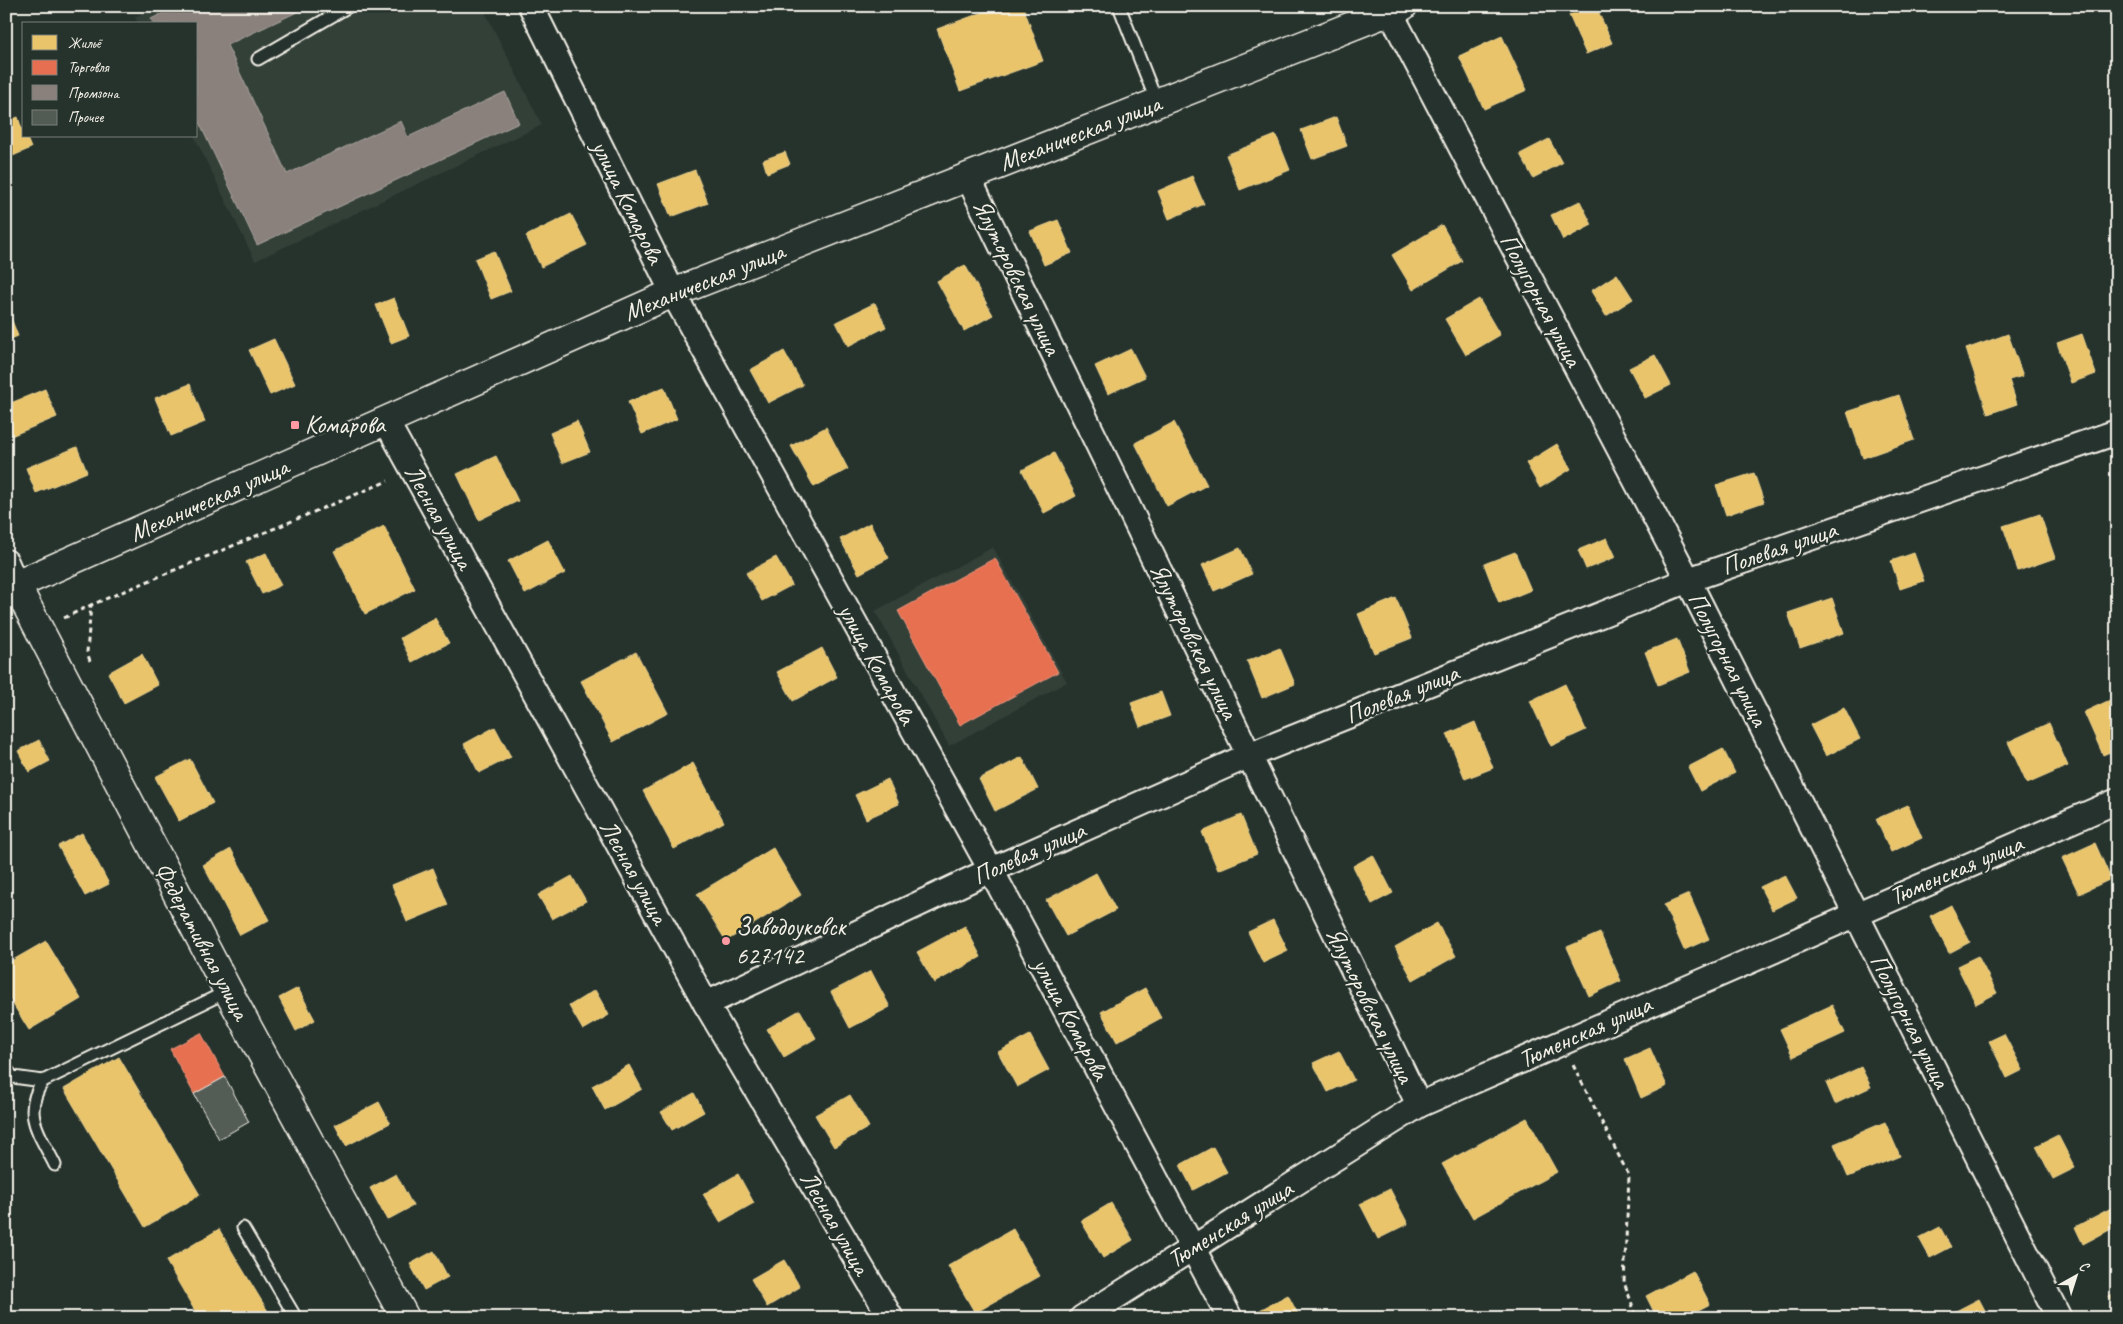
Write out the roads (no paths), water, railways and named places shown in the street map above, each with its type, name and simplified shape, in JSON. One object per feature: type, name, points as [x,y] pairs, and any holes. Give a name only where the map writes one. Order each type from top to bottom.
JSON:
[{"type":"street","name":"улица Комарова","points":[[531,6],[672,293],[991,870],[1230,1318]]},
{"type":"street","name":"Механическая улица","points":[[11,574],[386,421],[672,293],[1393,8]]},
{"type":"street","name":"Полугорная улица","points":[[1393,8],[1688,580],[2059,1318]]},
{"type":"street","name":"Ялуторовская улица","points":[[968,177],[1419,1106]]},
{"type":"street","name":"Лесная улица","points":[[386,421],[706,1004],[890,1318]]},
{"type":"street","name":"Полевая улица","points":[[706,1004],[991,870],[1250,755],[1688,580],[2117,432]]},
{"type":"street","name":"Федеративная улица","points":[[11,574],[228,991],[406,1318]]},
{"type":"street","name":"Тюменская улица","points":[[1082,1318],[1419,1106],[1856,913],[2117,802]]},
{"type":"lane","points":[[258,59],[349,6]]},
{"type":"lane","points":[[1118,6],[1156,103]]},
{"type":"lane","points":[[55,1165],[33,1119],[34,1096],[43,1081],[228,991]]},
{"type":"lane","points":[[6,1069],[13,1077],[43,1081]]},
{"type":"lane","points":[[243,1228],[296,1318]]},
{"type":"place","name":"Комарова","points":[[295,425]]},
{"type":"place","name":"Заводоуковск 627142","points":[[726,941]]}]
